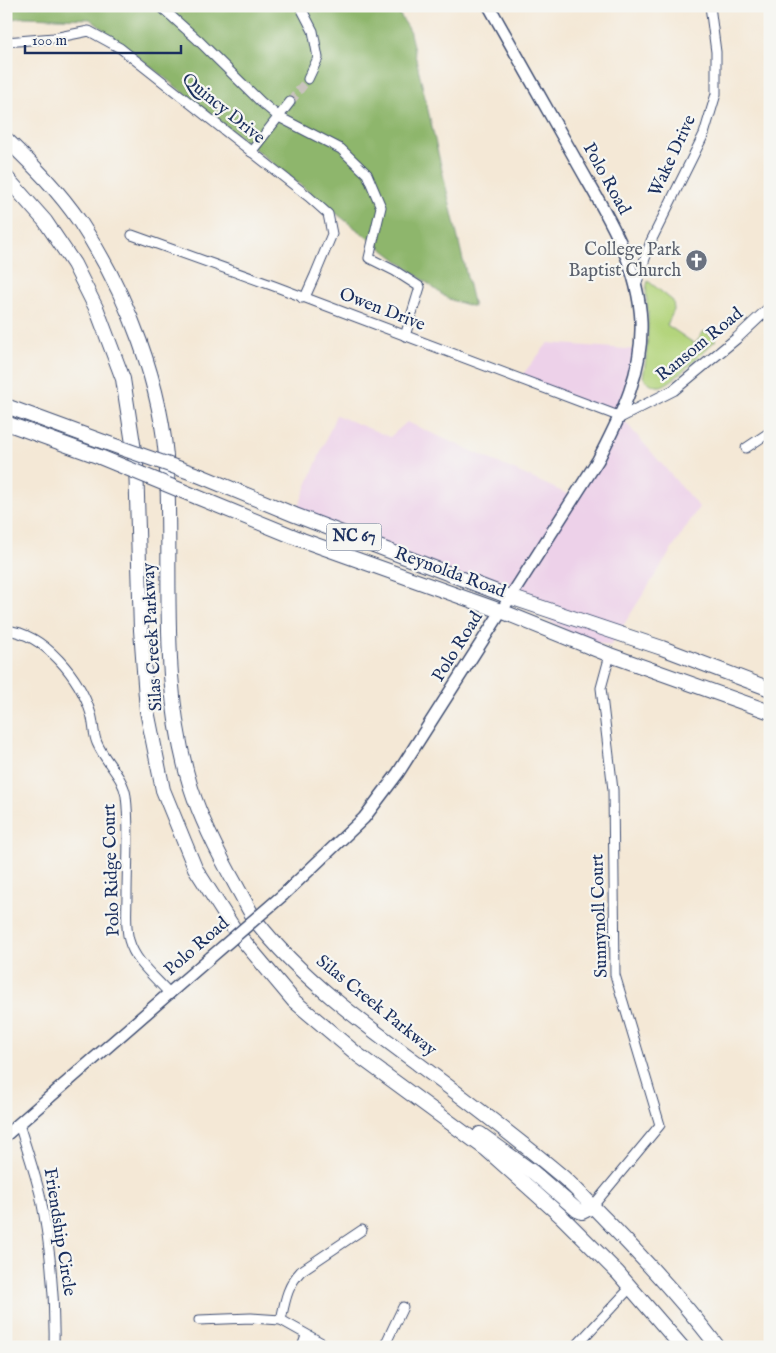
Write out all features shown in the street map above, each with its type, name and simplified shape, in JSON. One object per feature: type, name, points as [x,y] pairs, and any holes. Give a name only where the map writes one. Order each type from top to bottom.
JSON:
[{"type":"main road","name":"Polo Road","points":[[6,1135],[283,895],[364,818],[393,780],[598,460],[628,399],[635,375],[641,322],[636,284],[629,261],[618,237],[489,6]]},
{"type":"main road","name":"Silas Creek Parkway","points":[[6,139],[41,173],[79,220],[105,264],[135,327],[152,384],[165,445],[167,475],[168,643],[174,716],[191,789],[219,856],[254,919],[302,970],[356,1018],[459,1094],[564,1178],[647,1262],[693,1314],[718,1347]]},
{"type":"main road","name":"Silas Creek Parkway","points":[[6,177],[45,221],[74,264],[97,310],[122,379],[136,463],[141,630],[147,711],[163,790],[195,868],[236,932],[294,1001],[358,1055],[493,1155],[562,1217],[631,1287],[682,1347]]},
{"type":"main road","name":"Reynolda Road","points":[[6,406],[198,475],[295,515],[510,597],[662,648],[770,689]]},
{"type":"main road","name":"Reynolda Road","points":[[6,423],[100,457],[302,540],[501,611],[610,655],[770,712]]},
{"type":"main road","points":[[435,1112],[457,1119],[482,1135],[534,1173],[577,1210],[582,1212],[592,1207]]},
{"type":"street","points":[[160,6],[279,116],[341,150],[367,174],[381,207],[369,258],[395,271],[420,287],[405,336]]},
{"type":"street","points":[[300,6],[313,31],[318,58],[308,79]]},
{"type":"street","name":"Wake Drive","points":[[636,284],[651,241],[704,134],[716,94],[716,52],[710,6]]},
{"type":"street","name":"Quincy Drive","points":[[6,42],[54,38],[89,31],[120,48],[309,197],[328,214],[332,234],[315,275],[306,294],[302,298]]},
{"type":"street","points":[[251,152],[290,102]]},
{"type":"street","name":"Owen Drive","points":[[132,234],[620,417]]},
{"type":"street","name":"Ransom Road","points":[[620,417],[674,390],[737,338],[770,307]]},
{"type":"street","points":[[746,448],[770,432]]},
{"type":"street","name":"Polo Ridge Court","points":[[6,630],[26,635],[44,646],[58,659],[73,679],[91,712],[96,742],[121,782],[126,794],[128,826],[128,938],[138,960],[170,994]]},
{"type":"street","name":"Sunnynoll Court","points":[[592,1207],[660,1125],[615,975],[613,790],[601,688],[610,655]]},
{"type":"street","name":"Friendship Circle","points":[[19,1124],[33,1167],[45,1228],[53,1290],[54,1347]]},
{"type":"street","points":[[281,1320],[287,1293],[293,1280],[301,1271],[362,1230]]},
{"type":"street","points":[[576,1347],[631,1287]]},
{"type":"street","points":[[384,1347],[403,1307]]},
{"type":"street","points":[[199,1320],[251,1318],[281,1320],[306,1336],[329,1347]]},
{"type":"street","points":[[302,1347],[306,1336]]},
{"type":"shaded area","points":[[548,343],[639,350],[621,417],[699,507],[610,646],[577,637],[510,597],[295,515],[336,415],[390,437],[407,422],[574,497],[620,417],[519,379]]},
{"type":"green space","points":[[6,6],[394,6],[409,29],[474,307],[448,299],[90,19],[24,17],[6,20]]},
{"type":"green space","points":[[648,281],[673,301],[674,310],[667,325],[695,344],[704,331],[716,340],[681,373],[667,384],[661,386],[653,385],[643,377],[647,340],[646,294]]},
{"type":"tunnel","points":[[290,102],[308,79]]},
{"type":"place","name":"College Park Baptist Church","points":[[697,260]]}]
